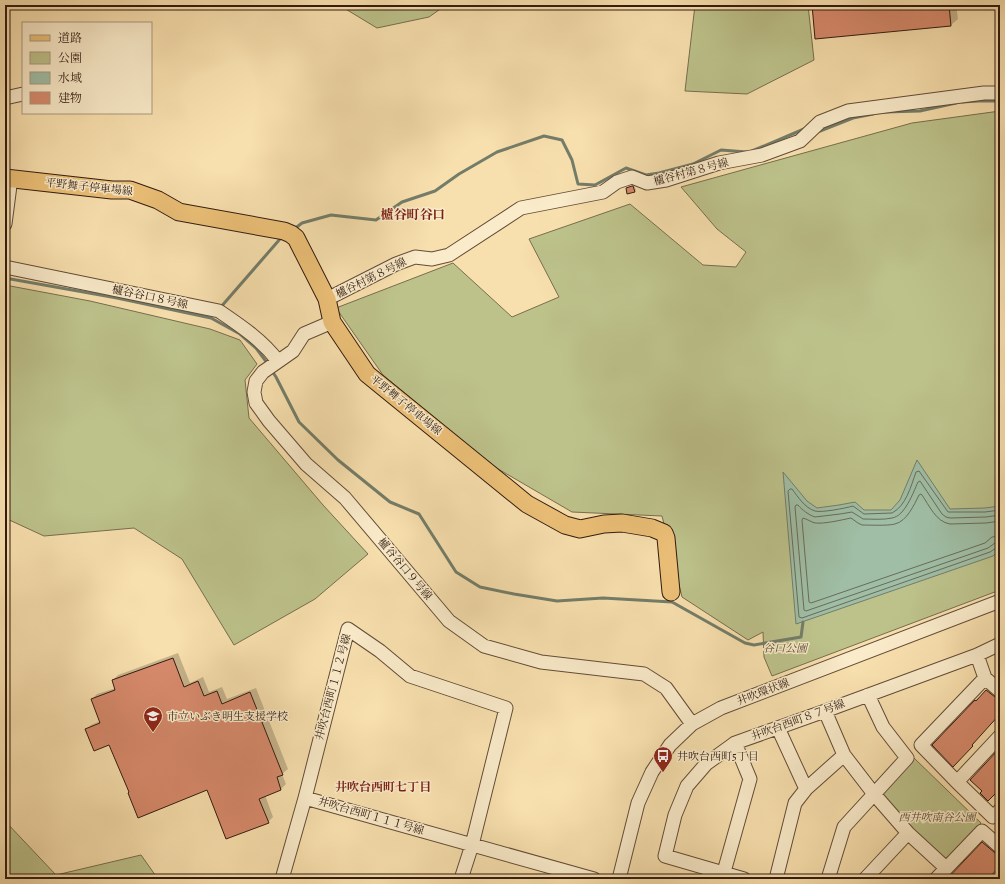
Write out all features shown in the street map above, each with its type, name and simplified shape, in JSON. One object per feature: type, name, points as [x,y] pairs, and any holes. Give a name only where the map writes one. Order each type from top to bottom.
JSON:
[{"type":"main road","name":"平野舞子停車場線","points":[[8,178],[112,190],[130,190],[158,200],[179,212],[287,232],[296,238],[327,299],[332,322],[366,374],[527,504],[565,525],[580,528],[622,523],[652,528],[664,533],[666,538],[671,592]]},
{"type":"street","name":"櫨谷村第８号線","points":[[327,299],[396,264],[415,257],[432,258],[449,255],[521,208],[603,192],[617,182],[632,177],[647,184],[666,180],[719,163],[762,155],[800,141],[820,122],[848,111],[984,92],[1000,93]]},
{"type":"street","points":[[5,98],[22,94]]},
{"type":"street","points":[[5,224],[8,178]]},
{"type":"street","name":"櫨谷谷口８号線","points":[[5,267],[219,311],[249,331],[270,350],[272,365]]},
{"type":"street","name":"櫨谷谷口９号線","points":[[332,322],[304,334],[293,351],[272,365],[256,381],[254,392],[256,403],[268,421],[306,464],[345,498],[449,621],[484,646],[541,662],[644,674],[666,688],[692,724]]},
{"type":"street","name":"井吹環状線","points":[[619,879],[638,803],[652,772],[670,745],[692,724],[721,708],[1000,601]]},
{"type":"street","name":"井吹台西町１１２号線","points":[[305,798],[348,629],[410,676],[506,708],[472,845]]},
{"type":"street","name":"井吹台西町８７号線","points":[[744,879],[723,876],[665,856],[675,815],[687,786],[706,764],[735,743],[977,655],[1000,644]]},
{"type":"street","points":[[977,655],[985,678],[1000,691]]},
{"type":"street","points":[[985,678],[921,745],[993,817],[1000,810]]},
{"type":"street","points":[[828,879],[844,827],[907,758],[883,727],[868,695]]},
{"type":"street","points":[[825,711],[844,755],[874,794],[908,832],[946,868]]},
{"type":"street","points":[[778,728],[806,789]]},
{"type":"street","points":[[957,782],[1000,736]]},
{"type":"street","points":[[723,876],[750,779],[735,743]]},
{"type":"street","points":[[776,879],[795,803],[806,789],[844,755]]},
{"type":"street","name":"井吹台西町１１１号線","points":[[282,879],[305,798],[594,879]]},
{"type":"street","points":[[936,879],[982,831],[1000,847]]},
{"type":"street","points":[[865,879],[908,832]]},
{"type":"street","points":[[462,879],[472,845]]},
{"type":"green space","points":[[339,5],[446,5],[429,17],[377,28]]},
{"type":"green space","points":[[695,5],[808,5],[814,60],[747,94],[685,91]]},
{"type":"green space","name":"谷口公園","points":[[1000,111],[1000,590],[772,676],[764,657],[763,632],[748,640],[682,597],[662,516],[572,512],[493,466],[383,375],[336,308],[453,263],[512,317],[559,297],[529,239],[630,204],[703,265],[736,267],[746,252],[717,229],[681,187],[912,123]]},
{"type":"green space","points":[[5,285],[90,301],[210,329],[240,340],[257,364],[245,380],[249,418],[323,505],[368,554],[315,599],[234,645],[182,559],[134,528],[44,536],[5,518]]},
{"type":"green space","name":"西井吹南谷公園","points":[[913,757],[981,823],[946,861],[911,829],[881,792]]},
{"type":"green space","points":[[5,821],[56,875],[141,855],[158,879],[5,879]]},
{"type":"water","points":[[917,460],[950,509],[1000,506],[1000,550],[993,556],[796,624],[783,472],[807,501],[817,508],[855,502],[864,510],[891,510],[900,500]]},
{"type":"building","points":[[812,5],[949,5],[951,26],[815,39]]},
{"type":"building","points":[[633,186],[635,192],[627,194],[626,188]]},
{"type":"building","points":[[173,658],[184,687],[198,681],[204,696],[217,691],[222,704],[250,692],[283,775],[277,777],[281,790],[259,799],[269,823],[226,839],[207,790],[138,818],[128,793],[129,792],[109,745],[94,751],[85,729],[100,723],[91,699],[115,690],[112,680]]},
{"type":"building","points":[[986,690],[1000,699],[1000,714],[953,767],[932,745]]},
{"type":"building","points":[[999,749],[1000,789],[988,801],[980,793],[982,791],[970,780]]},
{"type":"building","points":[[982,842],[1000,856],[1000,866],[988,879],[947,879]]},
{"type":"waterway","points":[[962,102],[1000,101]]},
{"type":"waterway","points":[[885,112],[920,111],[956,103]]},
{"type":"waterway","points":[[818,131],[853,118],[873,114]]},
{"type":"waterway","points":[[752,151],[804,129]]},
{"type":"waterway","points":[[293,230],[302,223],[331,215],[376,220],[402,202],[435,191],[459,174],[497,152],[544,136],[562,140],[572,160],[578,184],[595,185],[626,168],[646,175],[659,173],[693,164],[721,150],[747,152]]},
{"type":"waterway","points":[[220,308],[280,239],[284,237]]},
{"type":"waterway","points":[[5,278],[117,298],[211,318],[240,334],[256,348],[268,364]]},
{"type":"waterway","points":[[272,371],[299,422],[338,460],[390,502],[419,514],[456,572],[480,587],[557,601],[603,598],[672,602],[745,643],[754,645],[801,637],[803,622]]},
{"type":"place","name":"市立いぶき明生支援学校","points":[[153,733]]},
{"type":"place","name":"井吹台西町5丁目","points":[[663,773]]},
{"type":"district","name":"櫨谷町谷口","points":[[413,214]]},
{"type":"district","name":"井吹台西町七丁目","points":[[383,787]]}]
